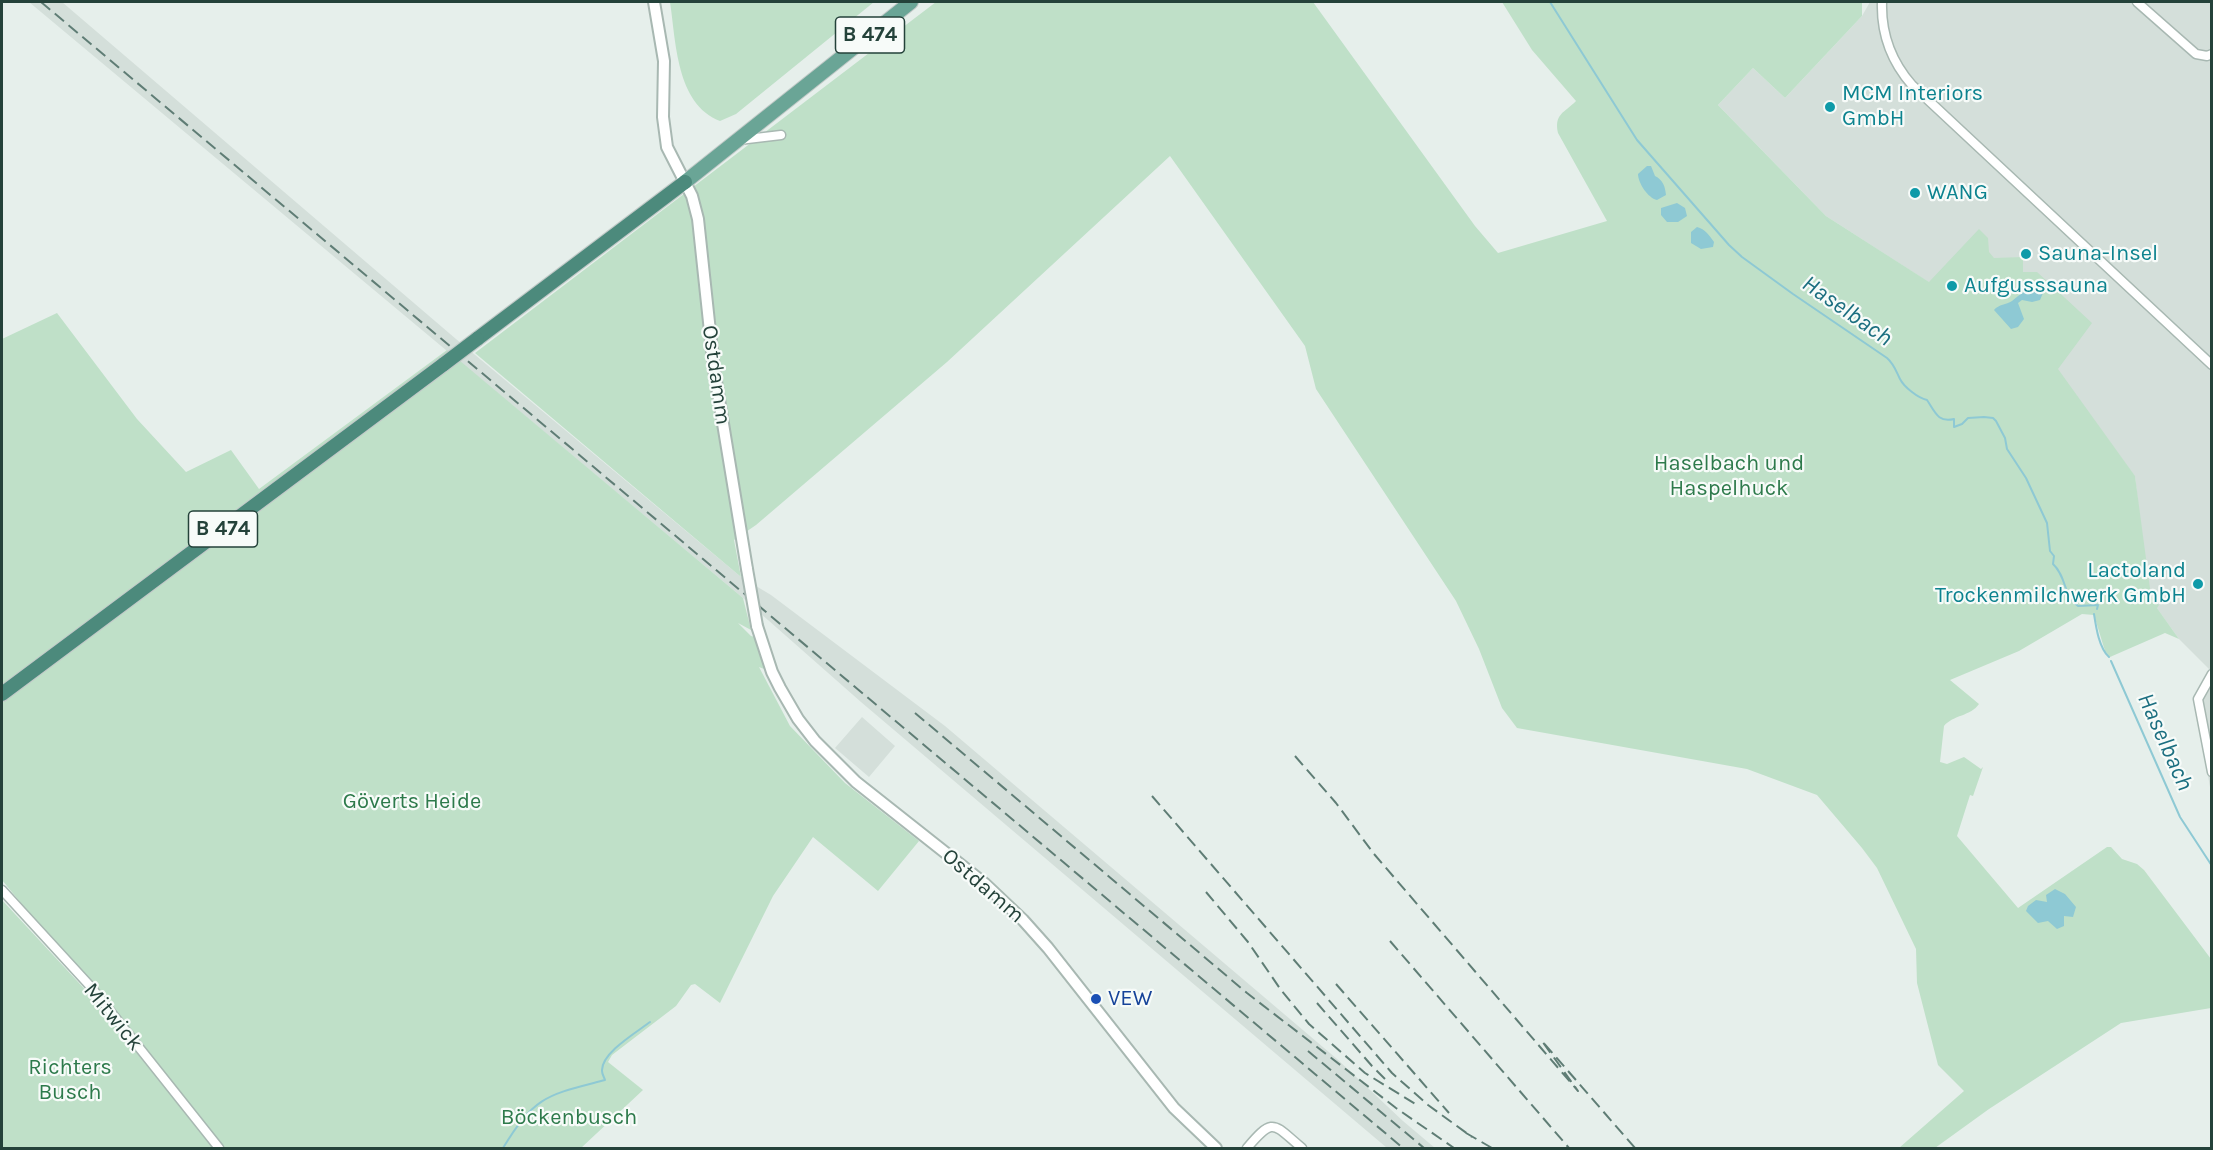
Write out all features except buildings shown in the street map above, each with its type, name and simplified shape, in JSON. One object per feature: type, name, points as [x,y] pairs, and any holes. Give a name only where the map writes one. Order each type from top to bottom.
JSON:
[{"type":"highway","name":"B 474","points":[[2,694],[685,182]]},
{"type":"main road","name":"B 474","points":[[685,182],[910,2]]},
{"type":"street","name":"Ostdamm","points":[[654,2],[664,61],[664,133],[667,147],[692,196],[698,219],[714,369],[757,626],[772,672],[798,719],[814,741],[856,782],[985,884],[1023,920],[1048,948],[1174,1108],[1216,1149]]},
{"type":"street","points":[[1882,2],[1884,34],[1890,54],[1900,71],[2005,174],[2211,365]]},
{"type":"street","points":[[2138,3],[2196,54],[2207,56],[2211,54]]},
{"type":"street","points":[[738,140],[781,135]]},
{"type":"street","points":[[2211,674],[2198,699],[2211,772]]},
{"type":"street","name":"Mitwick","points":[[2,890],[91,987],[219,1149]]},
{"type":"street","points":[[1247,1149],[1263,1129],[1271,1126],[1278,1128],[1302,1149]]},
{"type":"shaded area","points":[[29,2],[62,2],[456,339],[741,577],[771,595],[945,726],[1337,1059],[1435,1148],[1387,1148],[861,702],[743,598]]},
{"type":"shaded area","points":[[1870,2],[2211,2],[2211,671],[2179,639],[2149,597],[2135,477],[2051,361],[1826,216],[1718,105],[1753,68],[1785,98],[1862,16]]},
{"type":"shaded area","points":[[2211,671],[2211,793],[2195,700]]},
{"type":"shaded area","points":[[862,717],[895,746],[869,777],[835,748]]},
{"type":"green space","points":[[670,2],[874,2],[736,114],[720,121],[705,113],[694,101],[686,86],[677,52]]},
{"type":"green space","name":"Haselbach und Haspelhuck","points":[[936,2],[1313,2],[1475,226],[1498,253],[1607,221],[1558,133],[1559,118],[1576,101],[1532,50],[1502,2],[1862,2],[1862,16],[1785,98],[1753,68],[1718,105],[1826,216],[1929,282],[1979,229],[1988,238],[1989,252],[1994,258],[2023,257],[2023,272],[2037,272],[2092,323],[2058,369],[2135,476],[2151,596],[2179,639],[2165,633],[2110,657],[2105,651],[2094,615],[2082,614],[2019,651],[1950,680],[1979,704],[1944,726],[1940,762],[1947,764],[1964,757],[1981,769],[1983,767],[1973,796],[1970,795],[1957,836],[2018,908],[2107,847],[2111,847],[2122,859],[2137,864],[2144,870],[2211,959],[2211,1008],[2121,1023],[1989,1109],[1935,1148],[1899,1148],[1964,1091],[1938,1065],[1917,983],[1916,949],[1877,868],[1817,795],[1747,769],[1517,728],[1502,708],[1479,649],[1456,601],[1316,389],[1305,346],[1170,156],[947,362],[756,525],[734,540],[741,577],[475,353]]},
{"type":"green space","name":"Göverts Heide","points":[[57,313],[137,419],[186,472],[231,450],[259,489],[447,350],[743,598],[751,630],[738,623],[751,636],[760,638],[772,672],[759,667],[790,726],[845,783],[919,841],[878,891],[813,837],[773,896],[720,1003],[695,984],[691,985],[676,1006],[612,1055],[608,1062],[643,1090],[581,1148],[222,1148],[2,880],[2,339]]},
{"type":"green space","name":"Richters Busch","points":[[2,900],[92,997],[213,1148],[2,1148]]},
{"type":"water","points":[[1647,166],[1651,166],[1655,176],[1664,186],[1666,195],[1657,200],[1647,193],[1638,178],[1638,174]]},
{"type":"water","points":[[1677,203],[1685,208],[1687,216],[1678,222],[1667,222],[1661,215],[1661,208]]},
{"type":"water","points":[[1697,227],[1709,235],[1714,242],[1713,247],[1701,249],[1691,243],[1691,232]]},
{"type":"water","points":[[2028,288],[2043,293],[2040,300],[2032,302],[2022,300],[2018,303],[2024,319],[2018,327],[2011,329],[1994,310],[2012,301]]},
{"type":"water","points":[[2055,889],[2065,894],[2076,907],[2073,917],[2064,916],[2064,926],[2057,929],[2048,921],[2038,923],[2026,911],[2028,906],[2036,900],[2047,902],[2046,895]]},
{"type":"waterway","name":"Haselbach","points":[[1550,2],[1637,140],[1729,245],[1793,294],[1887,358],[1905,385],[1916,395],[1927,400],[1941,418],[1954,419],[1954,427],[1962,424],[1968,418],[1984,417],[1993,418],[1996,421],[2005,438],[2007,449],[2026,478],[2047,523],[2050,551],[2054,556],[2053,564],[2061,575],[2070,597],[2078,606],[2098,605],[2097,609]]},
{"type":"waterway","name":"Haselbach","points":[[2094,614],[2100,643],[2109,657]]},
{"type":"waterway","name":"Haselbach","points":[[2111,661],[2180,817],[2212,866]]},
{"type":"waterway","points":[[503,1148],[514,1130],[534,1107],[556,1094],[605,1080],[602,1071],[607,1057],[650,1022]]},
{"type":"railway","points":[[41,2],[1403,1148]]},
{"type":"railway","points":[[915,713],[1247,993],[1396,1108],[1454,1148]]},
{"type":"railway","points":[[1295,756],[1336,803],[1374,854],[1578,1091],[1542,1041],[1635,1148]]},
{"type":"railway","points":[[1152,796],[1392,1073],[1428,1105],[1472,1137]]},
{"type":"railway","points":[[1206,892],[1248,942],[1281,990],[1309,1024],[1365,1073],[1417,1105]]},
{"type":"railway","points":[[1390,941],[1569,1148]]},
{"type":"railway","points":[[1336,984],[1449,1113]]},
{"type":"railway","points":[[1317,1003],[1385,1079]]},
{"type":"railway","points":[[1308,1051],[1424,1148]]},
{"type":"railway","points":[[1466,1133],[1492,1148]]},
{"type":"place","name":"MCM Interiors GmbH","points":[[1830,107]]},
{"type":"place","name":"WANG","points":[[1915,193]]},
{"type":"place","name":"Sauna-Insel","points":[[2026,254]]},
{"type":"place","name":"Aufgusssauna","points":[[1952,286]]},
{"type":"place","name":"Lactoland Trockenmilchwerk GmbH","points":[[2198,584]]},
{"type":"place","name":"VEW","points":[[1096,999]]},
{"type":"park label","name":"Böckenbusch","points":[[569,1118]]}]
